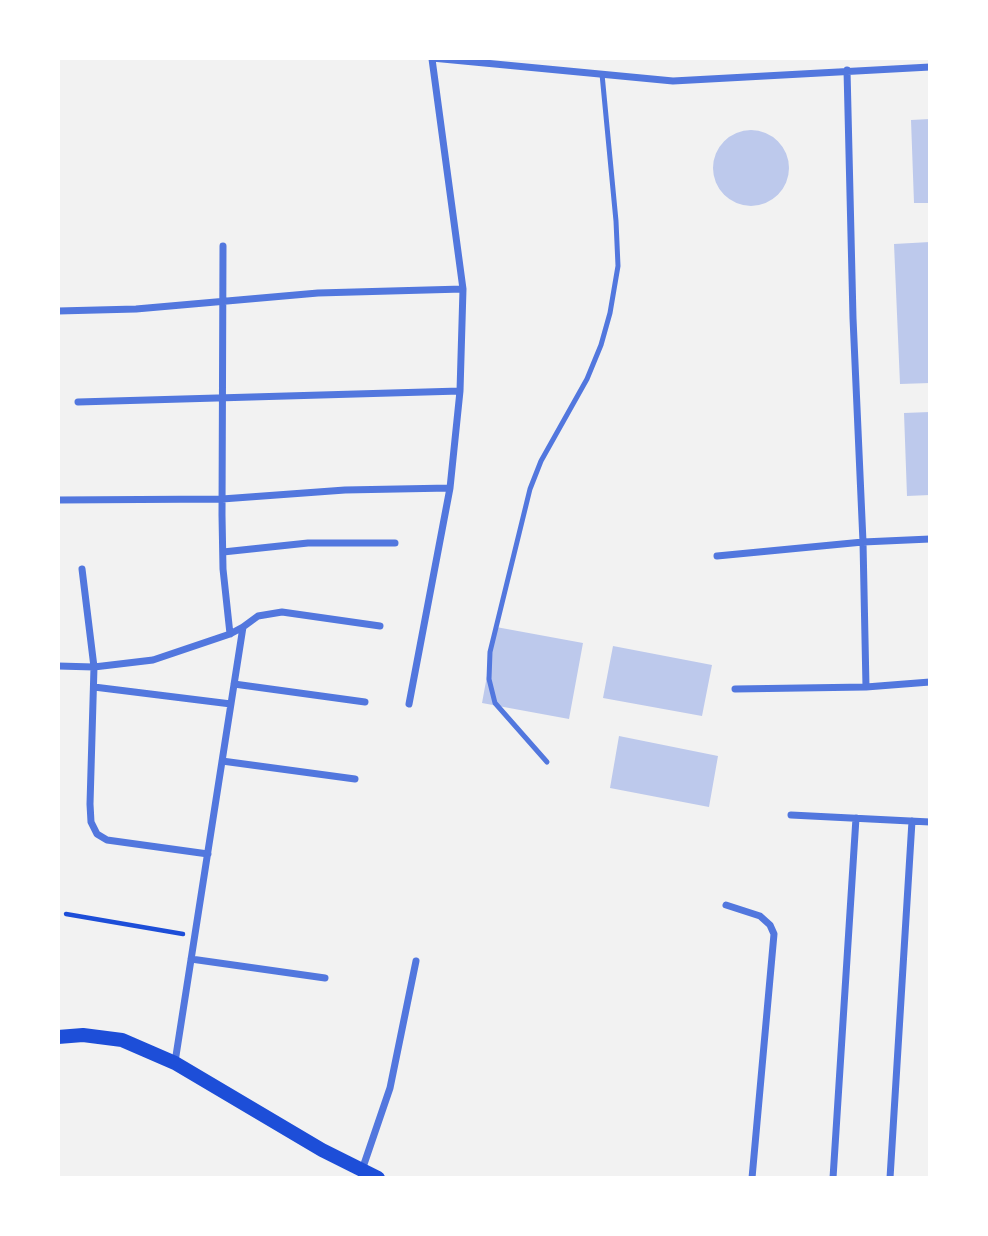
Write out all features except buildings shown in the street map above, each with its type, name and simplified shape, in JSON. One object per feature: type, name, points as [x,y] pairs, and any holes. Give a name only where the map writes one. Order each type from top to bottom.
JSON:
[{"type":"main road","points":[[58,1037],[83,1035],[122,1040],[175,1063],[322,1150],[378,1178]]},
{"type":"street","points":[[409,704],[450,488],[460,391],[463,289],[432,59],[673,80],[930,66]]},
{"type":"street","points":[[847,70],[866,687]]},
{"type":"street","points":[[223,246],[222,499],[223,552],[230,635]]},
{"type":"street","points":[[58,311],[136,309],[318,293],[463,289]]},
{"type":"street","points":[[78,402],[460,391]]},
{"type":"street","points":[[58,500],[222,499],[450,488]]},
{"type":"street","points":[[717,556],[863,542],[930,539]]},
{"type":"street","points":[[223,552],[308,543],[395,543]]},
{"type":"street","points":[[82,569],[94,667],[91,821],[97,834],[107,840],[208,854]]},
{"type":"street","points":[[58,666],[94,667],[153,660],[230,635],[258,616],[282,612],[380,626]]},
{"type":"street","points":[[175,1063],[243,627]]},
{"type":"street","points":[[735,689],[866,687],[930,682]]},
{"type":"street","points":[[234,684],[365,702]]},
{"type":"street","points":[[94,687],[232,704]]},
{"type":"street","points":[[222,761],[355,779]]},
{"type":"street","points":[[791,816],[930,822]]},
{"type":"street","points":[[834,1178],[856,818]]},
{"type":"street","points":[[890,1178],[912,821]]},
{"type":"street","points":[[726,905],[760,916],[770,925],[774,934],[752,1178]]},
{"type":"street","points":[[191,959],[325,978]]},
{"type":"street","points":[[362,1170],[390,1087],[416,961]]},
{"type":"lane","points":[[547,762],[495,703],[489,679],[490,652],[530,489],[541,461],[587,379],[610,313],[618,266],[602,74]]},
{"type":"path","points":[[66,914],[194,936]]}]
